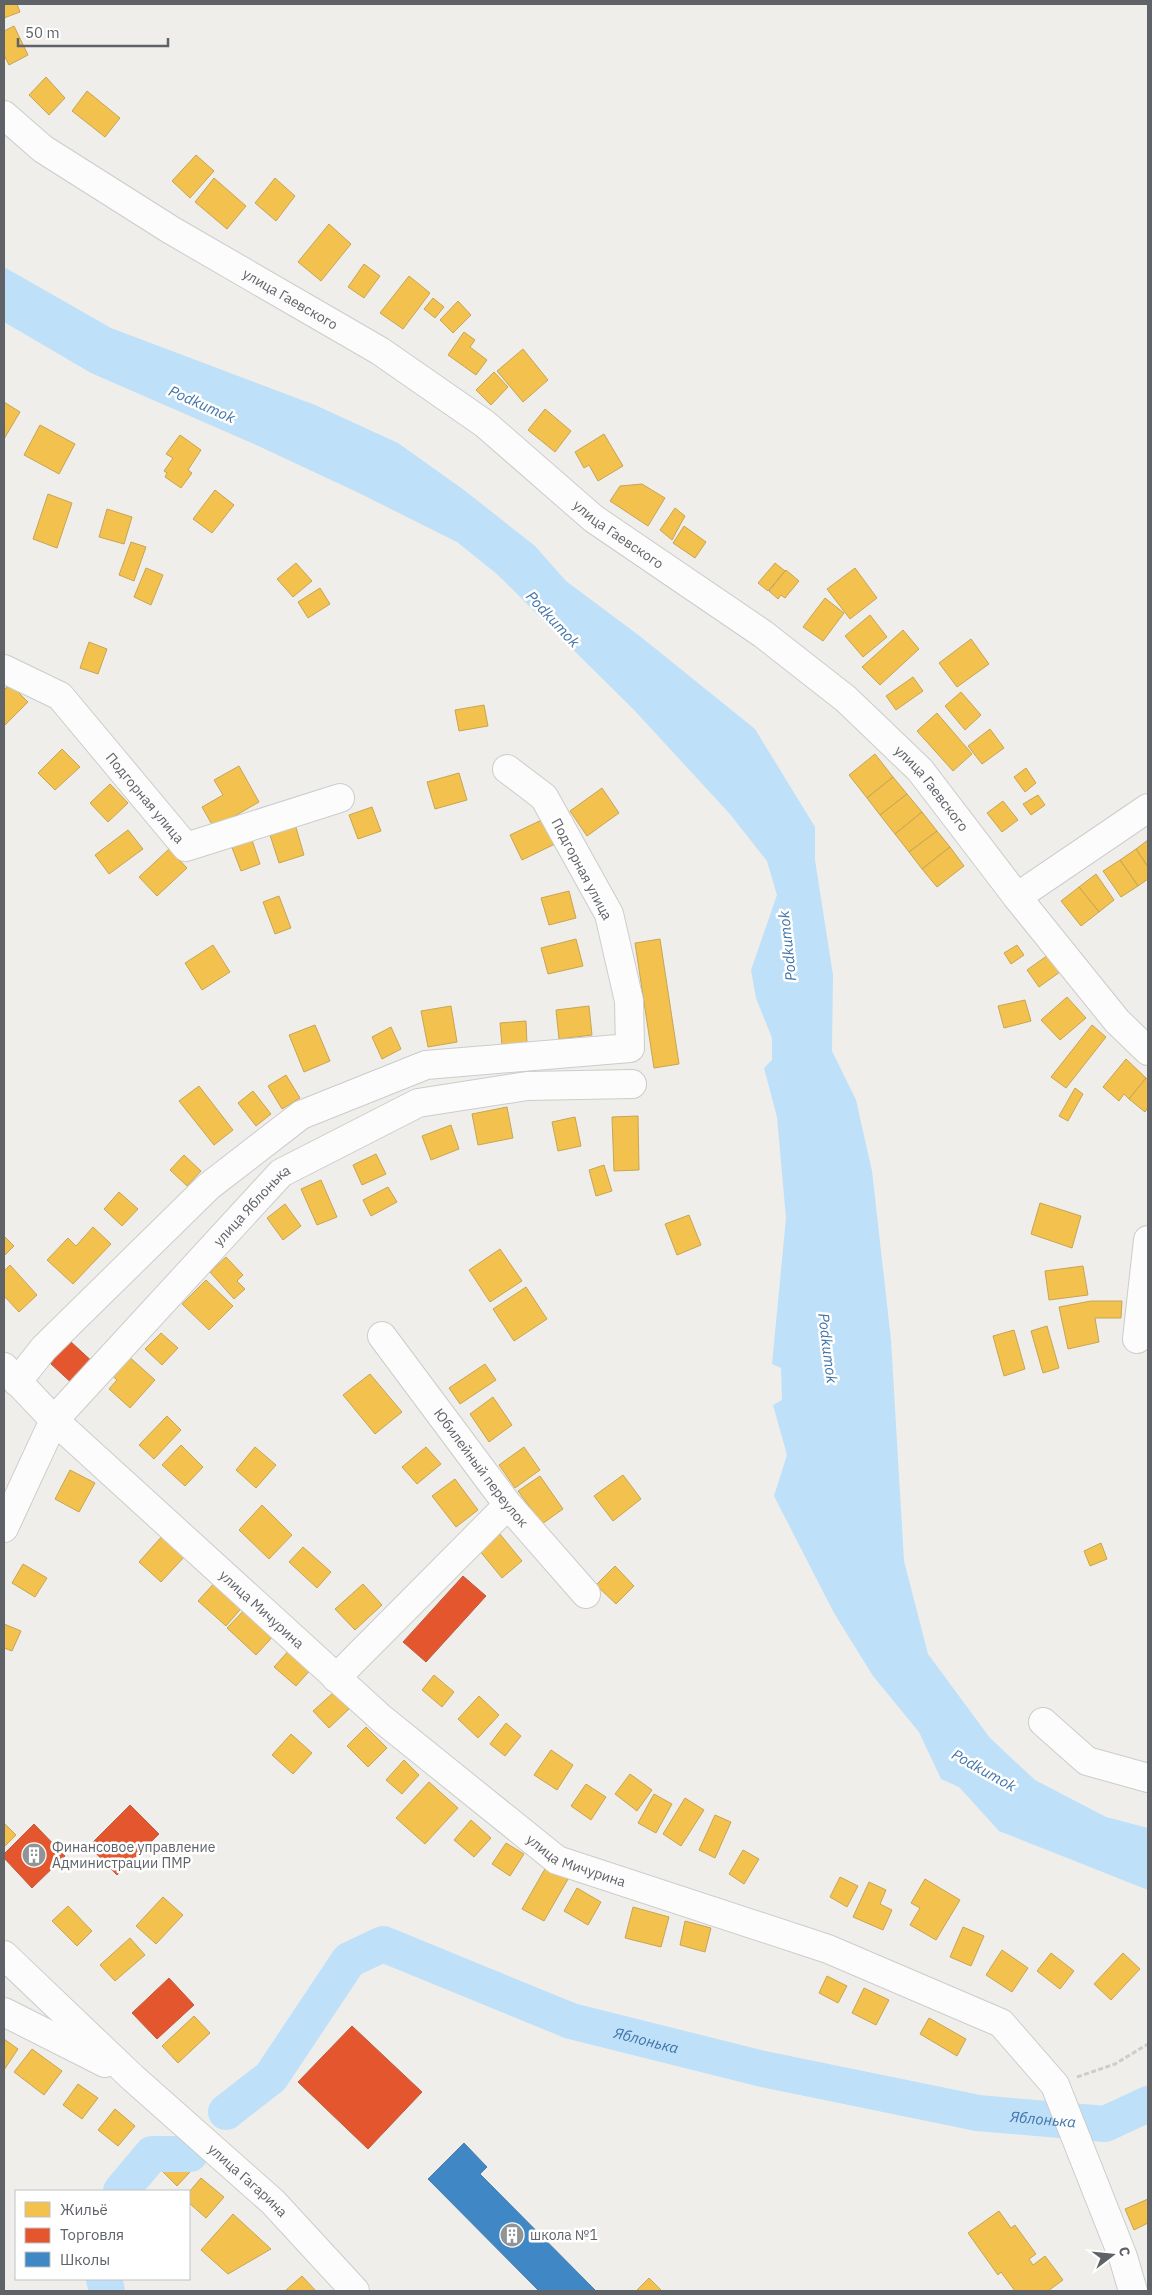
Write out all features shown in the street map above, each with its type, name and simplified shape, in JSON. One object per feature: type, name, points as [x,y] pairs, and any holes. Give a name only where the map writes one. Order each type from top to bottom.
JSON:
[{"type":"street","name":"улица Гаевского","points":[[4,115],[44,149],[171,230],[380,351],[485,424],[594,519],[762,634],[846,699],[920,770],[1016,897],[1116,1021],[1148,1051]]},
{"type":"street","name":"Подгорная улица","points":[[4,669],[60,696],[186,848],[340,798]]},
{"type":"street","name":"Подгорная улица","points":[[11,1374],[44,1348],[209,1186],[301,1115],[426,1065],[630,1048],[629,1001],[609,914],[544,797],[507,769]]},
{"type":"street","points":[[1016,897],[1148,808]]},
{"type":"street","name":"улица Яблонька","points":[[4,1528],[54,1420],[281,1173],[418,1103],[527,1086],[632,1084]]},
{"type":"street","points":[[1137,1339],[1148,1240]]},
{"type":"street","name":"Юбилейный переулок","points":[[382,1336],[508,1505],[586,1594]]},
{"type":"street","name":"улица Мичурина","points":[[11,1374],[54,1420],[382,1719],[558,1860],[828,1950],[1001,2023],[1055,2085],[1123,2257],[1132,2291]]},
{"type":"street","points":[[336,1678],[508,1505]]},
{"type":"street","points":[[1043,1722],[1087,1761],[1148,1778]]},
{"type":"street","name":"улица Гагарина","points":[[4,1955],[133,2078],[272,2202],[355,2291]]},
{"type":"street","name":"улица Гагарина","points":[[4,2012],[133,2078]]},
{"type":"path","points":[[1055,2085],[1115,2064],[1148,2044]]},
{"type":"water","name":"Podkumok","points":[[4,267],[111,328],[315,405],[398,443],[464,490],[535,546],[566,581],[641,637],[755,729],[815,827],[815,860],[833,975],[832,1051],[856,1100],[872,1171],[891,1340],[904,1561],[928,1654],[990,1738],[1035,1780],[1106,1817],[1148,1828],[1148,1890],[999,1831],[959,1787],[941,1779],[919,1732],[873,1676],[834,1613],[774,1496],[787,1455],[773,1405],[782,1400],[781,1368],[772,1364],[786,1218],[777,1117],[764,1068],[772,1060],[772,1038],[756,998],[751,970],[777,895],[767,861],[729,813],[635,711],[498,575],[457,542],[359,493],[254,444],[91,373],[4,322]]},
{"type":"building: Жильё","points":[[4,4],[17,4],[20,12],[4,18]]},
{"type":"building: Жильё","points":[[14,26],[28,55],[9,65],[4,55],[4,31]]},
{"type":"building: Жильё","points":[[46,77],[65,98],[49,115],[29,95]]},
{"type":"building: Жильё","points":[[87,91],[120,118],[105,137],[72,111]]},
{"type":"building: Жильё","points":[[196,155],[214,171],[190,198],[172,181]]},
{"type":"building: Жильё","points":[[214,178],[246,206],[227,229],[195,202]]},
{"type":"building: Жильё","points":[[275,178],[295,196],[276,221],[255,203]]},
{"type":"building: Жильё","points":[[329,224],[351,244],[321,281],[298,262]]},
{"type":"building: Жильё","points":[[364,264],[380,276],[364,298],[348,287]]},
{"type":"building: Жильё","points":[[409,276],[430,293],[403,329],[380,313]]},
{"type":"building: Жильё","points":[[433,298],[444,307],[435,318],[424,309]]},
{"type":"building: Жильё","points":[[458,301],[471,315],[453,333],[440,320]]},
{"type":"building: Жильё","points":[[464,332],[475,340],[470,347],[487,360],[476,375],[448,355]]},
{"type":"building: Жильё","points":[[523,349],[548,380],[523,402],[497,371]]},
{"type":"building: Жильё","points":[[494,372],[508,387],[491,405],[476,390]]},
{"type":"building: Жильё","points":[[4,402],[20,412],[4,439]]},
{"type":"building: Жильё","points":[[545,409],[571,431],[555,452],[528,430]]},
{"type":"building: Жильё","points":[[40,425],[75,444],[59,474],[24,455]]},
{"type":"building: Жильё","points":[[604,434],[623,466],[598,481],[589,465],[584,468],[575,452]]},
{"type":"building: Жильё","points":[[180,435],[201,450],[188,470],[192,473],[181,488],[165,477],[167,473],[164,471],[173,458],[166,454]]},
{"type":"building: Жильё","points":[[642,484],[665,498],[648,526],[610,501],[620,486]]},
{"type":"building: Жильё","points":[[215,490],[234,505],[212,533],[193,519]]},
{"type":"building: Жильё","points":[[48,494],[72,503],[57,548],[33,539]]},
{"type":"building: Жильё","points":[[675,508],[685,516],[672,540],[660,530]]},
{"type":"building: Жильё","points":[[107,509],[132,517],[124,544],[99,537]]},
{"type":"building: Жильё","points":[[684,526],[706,542],[695,558],[673,543]]},
{"type":"building: Жильё","points":[[131,542],[146,547],[134,581],[119,575]]},
{"type":"building: Жильё","points":[[296,563],[312,581],[293,597],[277,579]]},
{"type":"building: Жильё","points":[[775,563],[785,571],[768,591],[758,583]]},
{"type":"building: Жильё","points":[[146,568],[163,575],[151,605],[134,597]]},
{"type":"building: Жильё","points":[[855,568],[877,598],[850,619],[827,589]]},
{"type":"building: Жильё","points":[[786,570],[799,581],[785,598],[781,595],[778,599],[769,591]]},
{"type":"building: Жильё","points":[[320,588],[330,604],[308,618],[298,602]]},
{"type":"building: Жильё","points":[[825,598],[844,613],[823,641],[803,627]]},
{"type":"building: Жильё","points":[[870,615],[887,637],[863,657],[845,636]]},
{"type":"building: Жильё","points":[[903,630],[919,649],[880,685],[862,667]]},
{"type":"building: Жильё","points":[[971,639],[989,664],[957,687],[939,663]]},
{"type":"building: Жильё","points":[[89,642],[107,649],[98,674],[80,668]]},
{"type":"building: Жильё","points":[[913,677],[923,691],[896,710],[886,696]]},
{"type":"building: Жильё","points":[[10,684],[28,702],[4,726],[4,690]]},
{"type":"building: Жильё","points":[[961,692],[981,715],[965,730],[945,706]]},
{"type":"building: Жильё","points":[[484,705],[488,726],[459,731],[455,710]]},
{"type":"building: Жильё","points":[[937,713],[972,754],[953,771],[917,731]]},
{"type":"building: Жильё","points":[[990,729],[1004,748],[982,764],[968,746]]},
{"type":"building: Жильё","points":[[62,749],[80,767],[55,790],[38,773]]},
{"type":"building: Жильё","points":[[875,754],[893,777],[867,798],[849,775]]},
{"type":"building: Жильё","points":[[239,766],[259,802],[214,828],[202,807],[223,795],[214,780]]},
{"type":"building: Жильё","points":[[1026,768],[1036,783],[1025,792],[1014,777]]},
{"type":"building: Жильё","points":[[459,773],[467,800],[435,809],[427,782]]},
{"type":"building: Жильё","points":[[893,777],[907,794],[880,815],[867,798]]},
{"type":"building: Жильё","points":[[110,784],[128,803],[108,822],[90,803]]},
{"type":"building: Жильё","points":[[602,788],[619,813],[587,836],[570,811]]},
{"type":"building: Жильё","points":[[907,794],[922,812],[895,834],[880,815]]},
{"type":"building: Жильё","points":[[1038,795],[1045,805],[1031,815],[1023,804]]},
{"type":"building: Жильё","points":[[1003,801],[1018,820],[1002,832],[987,813]]},
{"type":"building: Жильё","points":[[372,807],[381,831],[358,839],[349,815]]},
{"type":"building: Жильё","points":[[922,812],[937,831],[909,852],[895,834]]},
{"type":"building: Жильё","points":[[548,817],[559,842],[522,860],[510,835]]},
{"type":"building: Жильё","points":[[295,824],[304,855],[279,863],[269,832]]},
{"type":"building: Жильё","points":[[128,830],[143,849],[109,874],[95,855]]},
{"type":"building: Жильё","points":[[937,831],[950,847],[922,869],[909,852]]},
{"type":"building: Жильё","points":[[251,837],[260,864],[241,871],[231,845]]},
{"type":"building: Жильё","points":[[1148,840],[1148,867],[1136,849]]},
{"type":"building: Жильё","points":[[950,847],[964,866],[937,887],[922,869]]},
{"type":"building: Жильё","points":[[169,849],[187,868],[157,896],[139,877]]},
{"type":"building: Жильё","points":[[1136,849],[1148,867],[1148,879],[1138,886],[1120,860]]},
{"type":"building: Жильё","points":[[1120,860],[1138,886],[1121,897],[1103,871]]},
{"type":"building: Жильё","points":[[1096,874],[1114,900],[1099,912],[1079,887]]},
{"type":"building: Жильё","points":[[1079,887],[1099,912],[1081,926],[1061,901]]},
{"type":"building: Жильё","points":[[569,891],[576,918],[549,925],[541,898]]},
{"type":"building: Жильё","points":[[279,896],[291,928],[275,934],[263,902]]},
{"type":"building: Жильё","points":[[576,939],[583,966],[548,974],[541,948]]},
{"type":"building: Жильё","points":[[660,939],[679,1064],[654,1068],[635,943]]},
{"type":"building: Жильё","points":[[213,945],[230,972],[202,990],[185,963]]},
{"type":"building: Жильё","points":[[1017,945],[1024,955],[1011,964],[1004,953]]},
{"type":"building: Жильё","points":[[1048,955],[1060,972],[1039,987],[1027,970]]},
{"type":"building: Жильё","points":[[1067,997],[1086,1018],[1060,1040],[1041,1020]]},
{"type":"building: Жильё","points":[[1025,1000],[1031,1021],[1004,1028],[998,1006]]},
{"type":"building: Жильё","points":[[451,1006],[457,1042],[428,1047],[421,1011]]},
{"type":"building: Жильё","points":[[589,1006],[592,1035],[559,1039],[556,1010]]},
{"type":"building: Жильё","points":[[526,1021],[527,1044],[502,1046],[500,1023]]},
{"type":"building: Жильё","points":[[315,1025],[330,1061],[304,1072],[289,1035]]},
{"type":"building: Жильё","points":[[1092,1025],[1106,1037],[1066,1088],[1051,1077]]},
{"type":"building: Жильё","points":[[391,1027],[401,1049],[382,1059],[372,1037]]},
{"type":"building: Жильё","points":[[1126,1059],[1146,1078],[1129,1099],[1124,1094],[1119,1101],[1103,1087]]},
{"type":"building: Жильё","points":[[286,1075],[300,1098],[282,1109],[268,1086]]},
{"type":"building: Жильё","points":[[1146,1078],[1148,1080],[1148,1107],[1145,1112],[1129,1099]]},
{"type":"building: Жильё","points":[[199,1086],[233,1130],[214,1145],[179,1101]]},
{"type":"building: Жильё","points":[[1075,1088],[1083,1094],[1068,1121],[1059,1116]]},
{"type":"building: Жильё","points":[[253,1091],[271,1114],[256,1126],[238,1103]]},
{"type":"building: Жильё","points":[[507,1107],[513,1138],[478,1145],[472,1114]]},
{"type":"building: Жильё","points":[[638,1116],[639,1170],[614,1171],[612,1117]]},
{"type":"building: Жильё","points":[[575,1117],[581,1146],[558,1151],[552,1122]]},
{"type":"building: Жильё","points":[[451,1125],[459,1149],[431,1160],[422,1136]]},
{"type":"building: Жильё","points":[[376,1154],[386,1174],[362,1185],[353,1165]]},
{"type":"building: Жильё","points":[[184,1155],[201,1171],[187,1186],[170,1170]]},
{"type":"building: Жильё","points":[[604,1165],[612,1191],[596,1196],[589,1170]]},
{"type":"building: Жильё","points":[[321,1180],[337,1217],[317,1225],[301,1189]]},
{"type":"building: Жильё","points":[[388,1187],[397,1202],[371,1216],[363,1200]]},
{"type":"building: Жильё","points":[[119,1192],[138,1209],[122,1226],[104,1209]]},
{"type":"building: Жильё","points":[[1040,1203],[1081,1216],[1072,1248],[1031,1234]]},
{"type":"building: Жильё","points":[[285,1204],[301,1226],[283,1240],[267,1218]]},
{"type":"building: Жильё","points":[[689,1215],[701,1245],[677,1255],[665,1224]]},
{"type":"building: Жильё","points":[[93,1227],[111,1244],[73,1284],[47,1260],[68,1238],[76,1246]]},
{"type":"building: Жильё","points":[[4,1236],[14,1246],[4,1256]]},
{"type":"building: Жильё","points":[[500,1249],[522,1281],[490,1302],[469,1270]]},
{"type":"building: Жильё","points":[[226,1257],[243,1275],[237,1281],[245,1289],[234,1299],[210,1272]]},
{"type":"building: Жильё","points":[[10,1265],[37,1295],[19,1312],[4,1296],[4,1271]]},
{"type":"building: Жильё","points":[[1083,1266],[1088,1295],[1049,1300],[1045,1271]]},
{"type":"building: Жильё","points":[[206,1280],[233,1306],[209,1330],[182,1304]]},
{"type":"building: Жильё","points":[[526,1287],[547,1319],[514,1341],[493,1309]]},
{"type":"building: Жильё","points":[[1091,1301],[1122,1301],[1121,1318],[1095,1318],[1099,1342],[1068,1349],[1059,1307]]},
{"type":"building: Жильё","points":[[1047,1326],[1059,1368],[1043,1373],[1031,1331]]},
{"type":"building: Жильё","points":[[1014,1330],[1025,1369],[1004,1376],[993,1336]]},
{"type":"building: Жильё","points":[[161,1333],[178,1348],[162,1365],[145,1349]]},
{"type":"building: Жильё","points":[[126,1354],[155,1380],[130,1408],[109,1389],[117,1380],[109,1373]]},
{"type":"building: Жильё","points":[[485,1364],[496,1380],[460,1404],[449,1388]]},
{"type":"building: Жильё","points":[[370,1374],[402,1412],[375,1434],[343,1395]]},
{"type":"building: Жильё","points":[[493,1397],[512,1425],[489,1442],[470,1414]]},
{"type":"building: Жильё","points":[[167,1416],[181,1430],[154,1459],[139,1445]]},
{"type":"building: Жильё","points":[[181,1445],[203,1467],[185,1486],[162,1465]]},
{"type":"building: Жильё","points":[[255,1447],[276,1465],[256,1488],[236,1470]]},
{"type":"building: Жильё","points":[[426,1447],[441,1464],[417,1484],[402,1467]]},
{"type":"building: Жильё","points":[[524,1447],[540,1470],[515,1488],[499,1465]]},
{"type":"building: Жильё","points":[[70,1470],[95,1483],[79,1512],[55,1499]]},
{"type":"building: Жильё","points":[[623,1475],[641,1499],[613,1521],[594,1496]]},
{"type":"building: Жильё","points":[[540,1476],[563,1509],[542,1524],[518,1491]]},
{"type":"building: Жильё","points":[[455,1479],[478,1510],[456,1527],[432,1496]]},
{"type":"building: Жильё","points":[[262,1505],[292,1535],[269,1559],[239,1530]]},
{"type":"building: Жильё","points":[[499,1533],[522,1561],[502,1578],[479,1550]]},
{"type":"building: Жильё","points":[[163,1535],[186,1555],[161,1582],[139,1562]]},
{"type":"building: Жильё","points":[[1101,1543],[1107,1559],[1090,1566],[1084,1551]]},
{"type":"building: Жильё","points":[[303,1547],[331,1572],[317,1588],[289,1562]]},
{"type":"building: Жильё","points":[[23,1564],[47,1578],[35,1597],[12,1583]]},
{"type":"building: Жильё","points":[[615,1566],[634,1586],[616,1604],[596,1585]]},
{"type":"building: Жильё","points":[[217,1580],[245,1604],[226,1626],[198,1601]]},
{"type":"building: Жильё","points":[[363,1584],[382,1605],[355,1630],[335,1609]]},
{"type":"building: Жильё","points":[[248,1606],[277,1632],[256,1655],[227,1628]]},
{"type":"building: Жильё","points":[[4,1624],[21,1631],[12,1651],[4,1648]]},
{"type":"building: Жильё","points":[[291,1648],[313,1667],[296,1686],[274,1667]]},
{"type":"building: Жильё","points":[[434,1675],[454,1692],[442,1707],[422,1690]]},
{"type":"building: Жильё","points":[[334,1692],[349,1709],[329,1728],[313,1711]]},
{"type":"building: Жильё","points":[[479,1696],[499,1715],[478,1738],[458,1719]]},
{"type":"building: Жильё","points":[[506,1723],[521,1736],[505,1756],[490,1744]]},
{"type":"building: Жильё","points":[[366,1727],[387,1748],[368,1767],[347,1746]]},
{"type":"building: Жильё","points":[[291,1734],[312,1753],[293,1774],[272,1755]]},
{"type":"building: Жильё","points":[[551,1750],[573,1765],[557,1790],[534,1775]]},
{"type":"building: Жильё","points":[[404,1760],[419,1775],[402,1794],[386,1780]]},
{"type":"building: Жильё","points":[[630,1774],[652,1790],[637,1811],[615,1794]]},
{"type":"building: Жильё","points":[[429,1782],[458,1808],[425,1844],[396,1818]]},
{"type":"building: Жильё","points":[[586,1784],[606,1797],[591,1820],[571,1806]]},
{"type":"building: Жильё","points":[[654,1794],[672,1804],[656,1833],[638,1823]]},
{"type":"building: Жильё","points":[[685,1798],[704,1810],[681,1846],[663,1834]]},
{"type":"building: Жильё","points":[[715,1815],[731,1822],[715,1858],[699,1850]]},
{"type":"building: Жильё","points":[[471,1820],[491,1838],[474,1857],[454,1840]]},
{"type":"building: Жильё","points":[[4,1823],[16,1835],[4,1847]]},
{"type":"building: Жильё","points":[[506,1843],[524,1854],[510,1876],[492,1864]]},
{"type":"building: Жильё","points":[[743,1850],[759,1859],[744,1884],[729,1874]]},
{"type":"building: Жильё","points":[[546,1867],[568,1879],[544,1921],[522,1909]]},
{"type":"building: Жильё","points":[[840,1877],[858,1886],[847,1907],[830,1897]]},
{"type":"building: Жильё","points":[[925,1879],[960,1900],[936,1940],[910,1925],[920,1908],[911,1903]]},
{"type":"building: Жильё","points":[[869,1882],[886,1890],[880,1904],[892,1910],[883,1930],[853,1917]]},
{"type":"building: Жильё","points":[[577,1888],[601,1902],[588,1925],[564,1911]]},
{"type":"building: Жильё","points":[[163,1897],[183,1915],[156,1944],[136,1926]]},
{"type":"building: Жильё","points":[[68,1906],[92,1931],[77,1946],[52,1921]]},
{"type":"building: Жильё","points":[[633,1907],[669,1917],[661,1947],[625,1938]]},
{"type":"building: Жильё","points":[[685,1921],[711,1928],[705,1952],[680,1945]]},
{"type":"building: Жильё","points":[[963,1927],[984,1936],[971,1966],[950,1957]]},
{"type":"building: Жильё","points":[[130,1938],[145,1955],[115,1981],[100,1965]]},
{"type":"building: Жильё","points":[[1002,1950],[1028,1968],[1012,1992],[986,1975]]},
{"type":"building: Жильё","points":[[1051,1953],[1074,1971],[1060,1989],[1037,1971]]},
{"type":"building: Жильё","points":[[1123,1953],[1140,1969],[1111,2000],[1094,1984]]},
{"type":"building: Жильё","points":[[827,1976],[847,1986],[838,2003],[819,1993]]},
{"type":"building: Жильё","points":[[864,1988],[889,2000],[876,2025],[852,2013]]},
{"type":"building: Жильё","points":[[194,2016],[210,2033],[178,2063],[162,2046]]},
{"type":"building: Жильё","points":[[929,2018],[966,2039],[957,2056],[920,2034]]},
{"type":"building: Жильё","points":[[4,2039],[18,2049],[4,2070]]},
{"type":"building: Жильё","points":[[32,2049],[62,2071],[44,2095],[14,2072]]},
{"type":"building: Жильё","points":[[78,2084],[98,2098],[82,2119],[63,2105]]},
{"type":"building: Жильё","points":[[115,2109],[135,2126],[118,2146],[98,2130]]},
{"type":"building: Жильё","points":[[173,2155],[190,2172],[177,2186],[160,2169]]},
{"type":"building: Жильё","points":[[201,2178],[224,2197],[206,2218],[190,2204],[190,2191]]},
{"type":"building: Жильё","points":[[1148,2199],[1148,2223],[1134,2230],[1125,2209]]},
{"type":"building: Жильё","points":[[999,2211],[1011,2228],[1015,2225],[1036,2254],[1029,2259],[1033,2265],[1045,2256],[1063,2280],[1048,2291],[1015,2291],[1001,2272],[998,2275],[968,2233]]},
{"type":"building: Жильё","points":[[233,2214],[271,2249],[228,2274],[201,2250]]},
{"type":"building: Жильё","points":[[302,2276],[316,2291],[285,2291]]},
{"type":"building: Жильё","points":[[649,2278],[662,2291],[636,2291]]},
{"type":"building: Торговля","points":[[70,1341],[96,1365],[76,1387],[50,1363]]},
{"type":"building: Торговля","points":[[463,1576],[486,1596],[426,1662],[403,1642]]},
{"type":"building: Торговля","points":[[130,1805],[159,1834],[117,1875],[89,1846]]},
{"type":"building: Торговля","name":"Финансовое управление Администрации ПМР","points":[[34,1824],[65,1856],[32,1888],[4,1858],[4,1854]]},
{"type":"building: Торговля","points":[[169,1978],[194,2005],[157,2039],[132,2013]]},
{"type":"building: Торговля","points":[[352,2026],[422,2092],[368,2149],[298,2082]]},
{"type":"building: Школы","name":"школа №1","points":[[464,2143],[487,2167],[480,2174],[596,2291],[539,2291],[428,2179]]},
{"type":"waterway","name":"Яблонька","points":[[226,2112],[271,2077],[349,1960],[383,1944],[571,2021],[763,2069],[978,2113],[1105,2124],[1148,2104]]},
{"type":"waterway","name":"Яблонька","points":[[122,2190],[152,2154],[190,2154]]},
{"type":"waterway","name":"Яблонька","points":[[104,2280],[107,2291]]},
{"type":"place","name":"Финансовое управление Администрации ПМР","points":[[34,1855]]},
{"type":"place","name":"школа №1","points":[[512,2235]]}]
